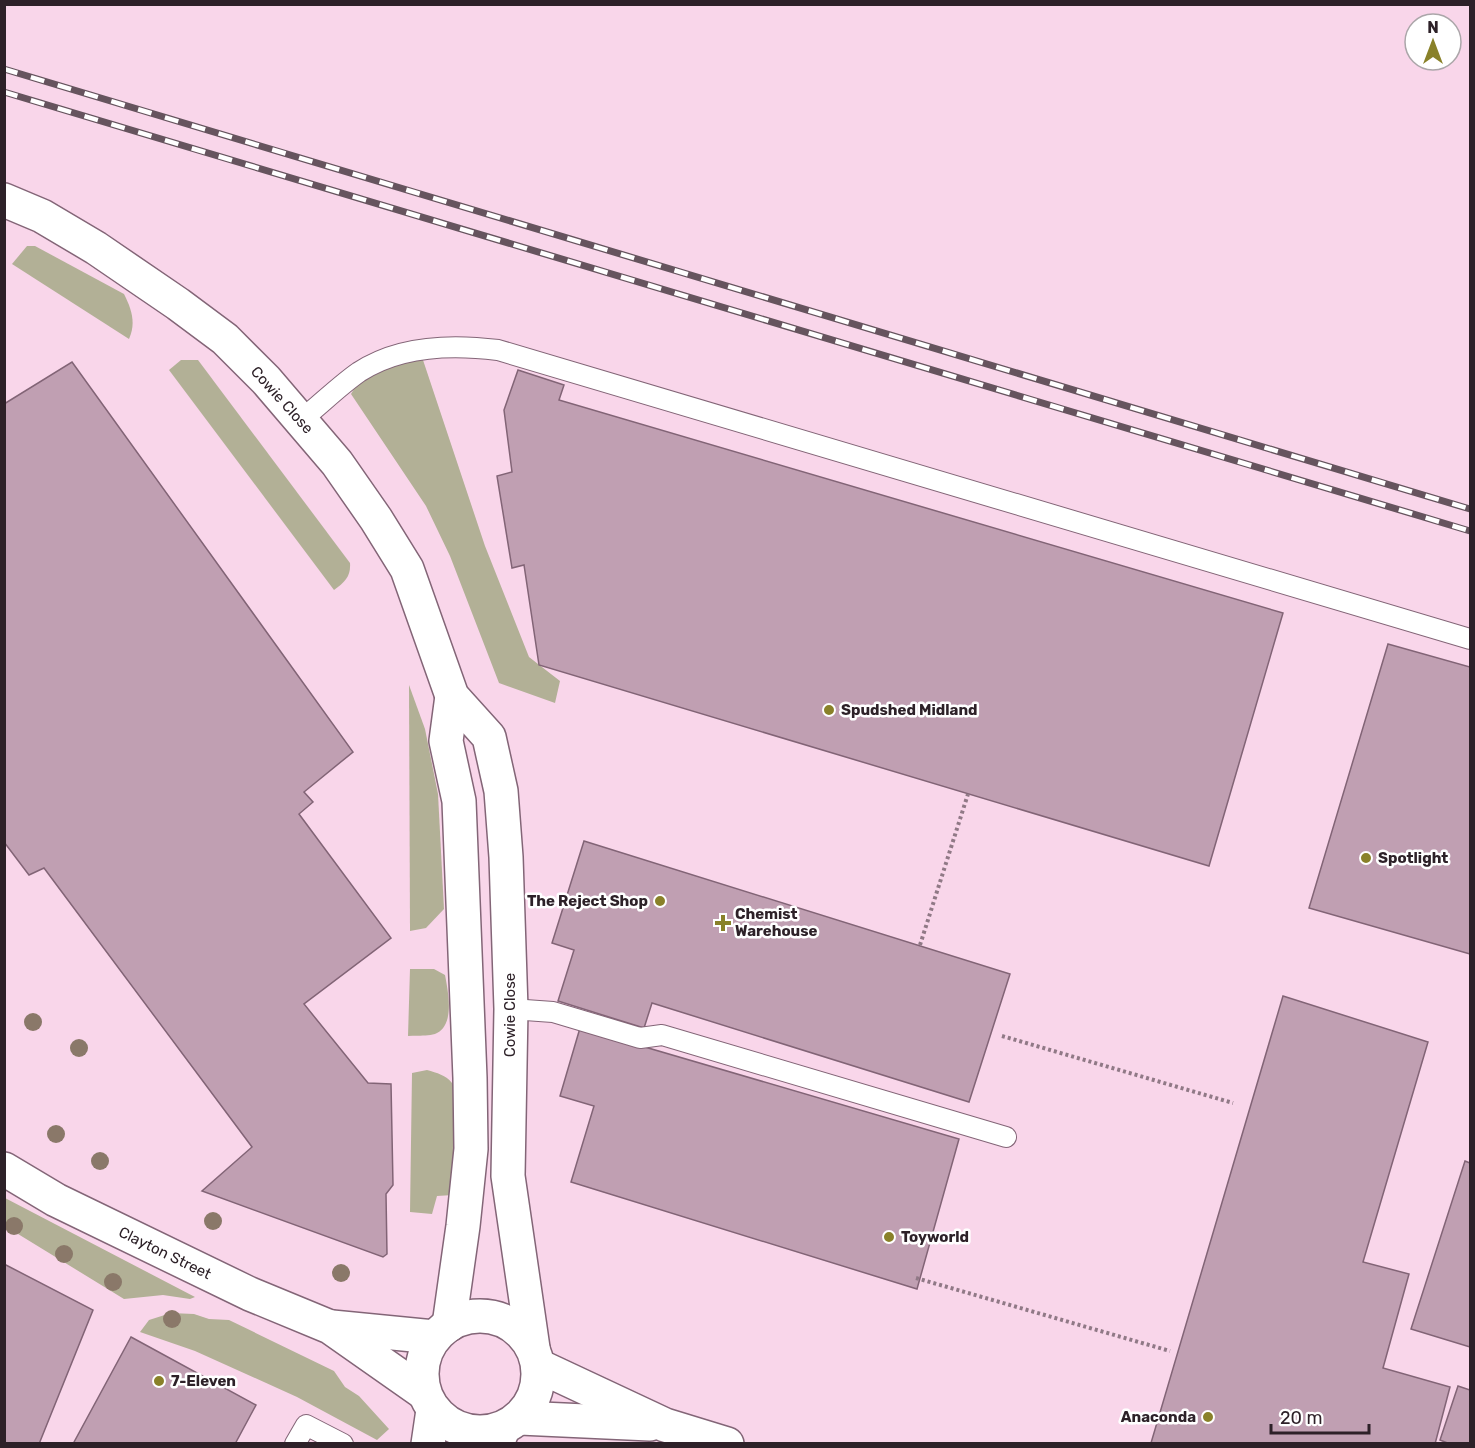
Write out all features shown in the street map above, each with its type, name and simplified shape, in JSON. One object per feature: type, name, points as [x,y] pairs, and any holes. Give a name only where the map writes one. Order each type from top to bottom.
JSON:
[{"type":"street","name":"Cowie Close","points":[[4,200],[42,216],[96,248],[178,304],[225,339],[266,380],[337,462],[376,519],[407,569],[452,696],[489,737],[501,791],[506,857],[511,1009],[508,1176],[536,1357]]},
{"type":"street","name":"Cowie Close","points":[[441,1331],[463,1226],[471,1149],[459,801],[446,741],[452,696]]},
{"type":"street","name":"Clayton Street","points":[[4,1169],[56,1200],[230,1284],[330,1327],[429,1401]]},
{"type":"street","points":[[428,1443],[429,1401],[421,1374],[424,1354],[441,1331],[467,1317],[486,1316],[505,1321],[521,1332],[536,1357],[538,1385],[532,1403],[507,1430]]},
{"type":"street","name":"Clayton Street","points":[[330,1327],[441,1331]]},
{"type":"street","points":[[536,1357],[666,1425],[727,1443]]},
{"type":"street","points":[[429,1401],[447,1423],[465,1431],[484,1433],[507,1430],[666,1425]]},
{"type":"lane","points":[[301,420],[359,372],[387,358],[444,345],[498,350],[1470,639]]},
{"type":"lane","points":[[511,1009],[553,1012],[640,1038],[662,1035],[1006,1137]]},
{"type":"lane","points":[[295,1443],[306,1425],[343,1443]]},
{"type":"path","points":[[920,945],[968,794]]},
{"type":"path","points":[[1002,1036],[1233,1103]]},
{"type":"path","points":[[916,1278],[1170,1351]]},
{"type":"shaded area","points":[[27,246],[35,246],[124,294],[132,316],[129,339],[12,264]]},
{"type":"shaded area","points":[[422,357],[485,546],[529,657],[560,681],[555,703],[499,683],[450,556],[426,506],[351,394],[359,381],[394,363]]},
{"type":"shaded area","points":[[181,360],[198,360],[350,563],[347,578],[334,590],[169,370]]},
{"type":"shaded area","points":[[409,685],[425,729],[438,794],[444,909],[426,928],[410,931]]},
{"type":"shaded area","points":[[410,969],[434,969],[445,975],[449,998],[448,1015],[443,1029],[437,1033],[408,1036]]},
{"type":"shaded area","points":[[427,1070],[444,1076],[452,1083],[457,1092],[460,1120],[453,1195],[437,1196],[432,1214],[410,1212],[412,1073]]},
{"type":"shaded area","points":[[4,1198],[195,1297],[190,1299],[163,1295],[124,1299],[5,1226]]},
{"type":"shaded area","points":[[171,1313],[229,1320],[334,1371],[345,1387],[359,1396],[389,1429],[377,1440],[297,1397],[195,1351],[140,1332],[149,1320]]},
{"type":"building","points":[[72,362],[353,752],[304,792],[313,802],[299,814],[391,938],[304,1004],[368,1083],[391,1084],[393,1185],[386,1194],[387,1254],[383,1257],[202,1191],[252,1147],[44,868],[29,875],[4,842],[4,404]]},
{"type":"building","points":[[518,370],[564,385],[559,400],[1283,613],[1209,866],[539,665],[524,565],[512,568],[497,476],[512,472],[504,410]]},
{"type":"building","points":[[1388,644],[1470,667],[1470,954],[1309,908]]},
{"type":"building","points":[[584,841],[1010,974],[969,1102],[652,1003],[644,1028],[558,1001],[574,950],[552,943]]},
{"type":"building","points":[[1283,996],[1428,1042],[1363,1262],[1409,1274],[1383,1368],[1450,1387],[1435,1444],[1151,1443]]},
{"type":"building","points":[[580,1028],[959,1139],[917,1289],[571,1182],[594,1106],[560,1096]]},
{"type":"building","points":[[1465,1161],[1470,1163],[1470,1347],[1411,1329]]},
{"type":"building","points":[[4,1264],[93,1310],[39,1444],[4,1444]]},
{"type":"building","name":"7-Eleven","points":[[131,1337],[256,1405],[235,1444],[73,1444]]},
{"type":"building","points":[[1458,1386],[1470,1390],[1470,1444],[1450,1444],[1440,1440]]},
{"type":"railway","points":[[4,69],[1470,509]]},
{"type":"railway","points":[[4,92],[1470,531]]},
{"type":"place","name":"Spudshed Midland","points":[[829,710]]},
{"type":"place","name":"Spotlight","points":[[1366,858]]},
{"type":"place","name":"The Reject Shop","points":[[660,901]]},
{"type":"place","name":"Chemist Warehouse","points":[[723,923]]},
{"type":"place","name":"Toyworld","points":[[889,1237]]},
{"type":"place","name":"7-Eleven","points":[[159,1381]]},
{"type":"place","name":"Anaconda","points":[[1208,1417]]}]
